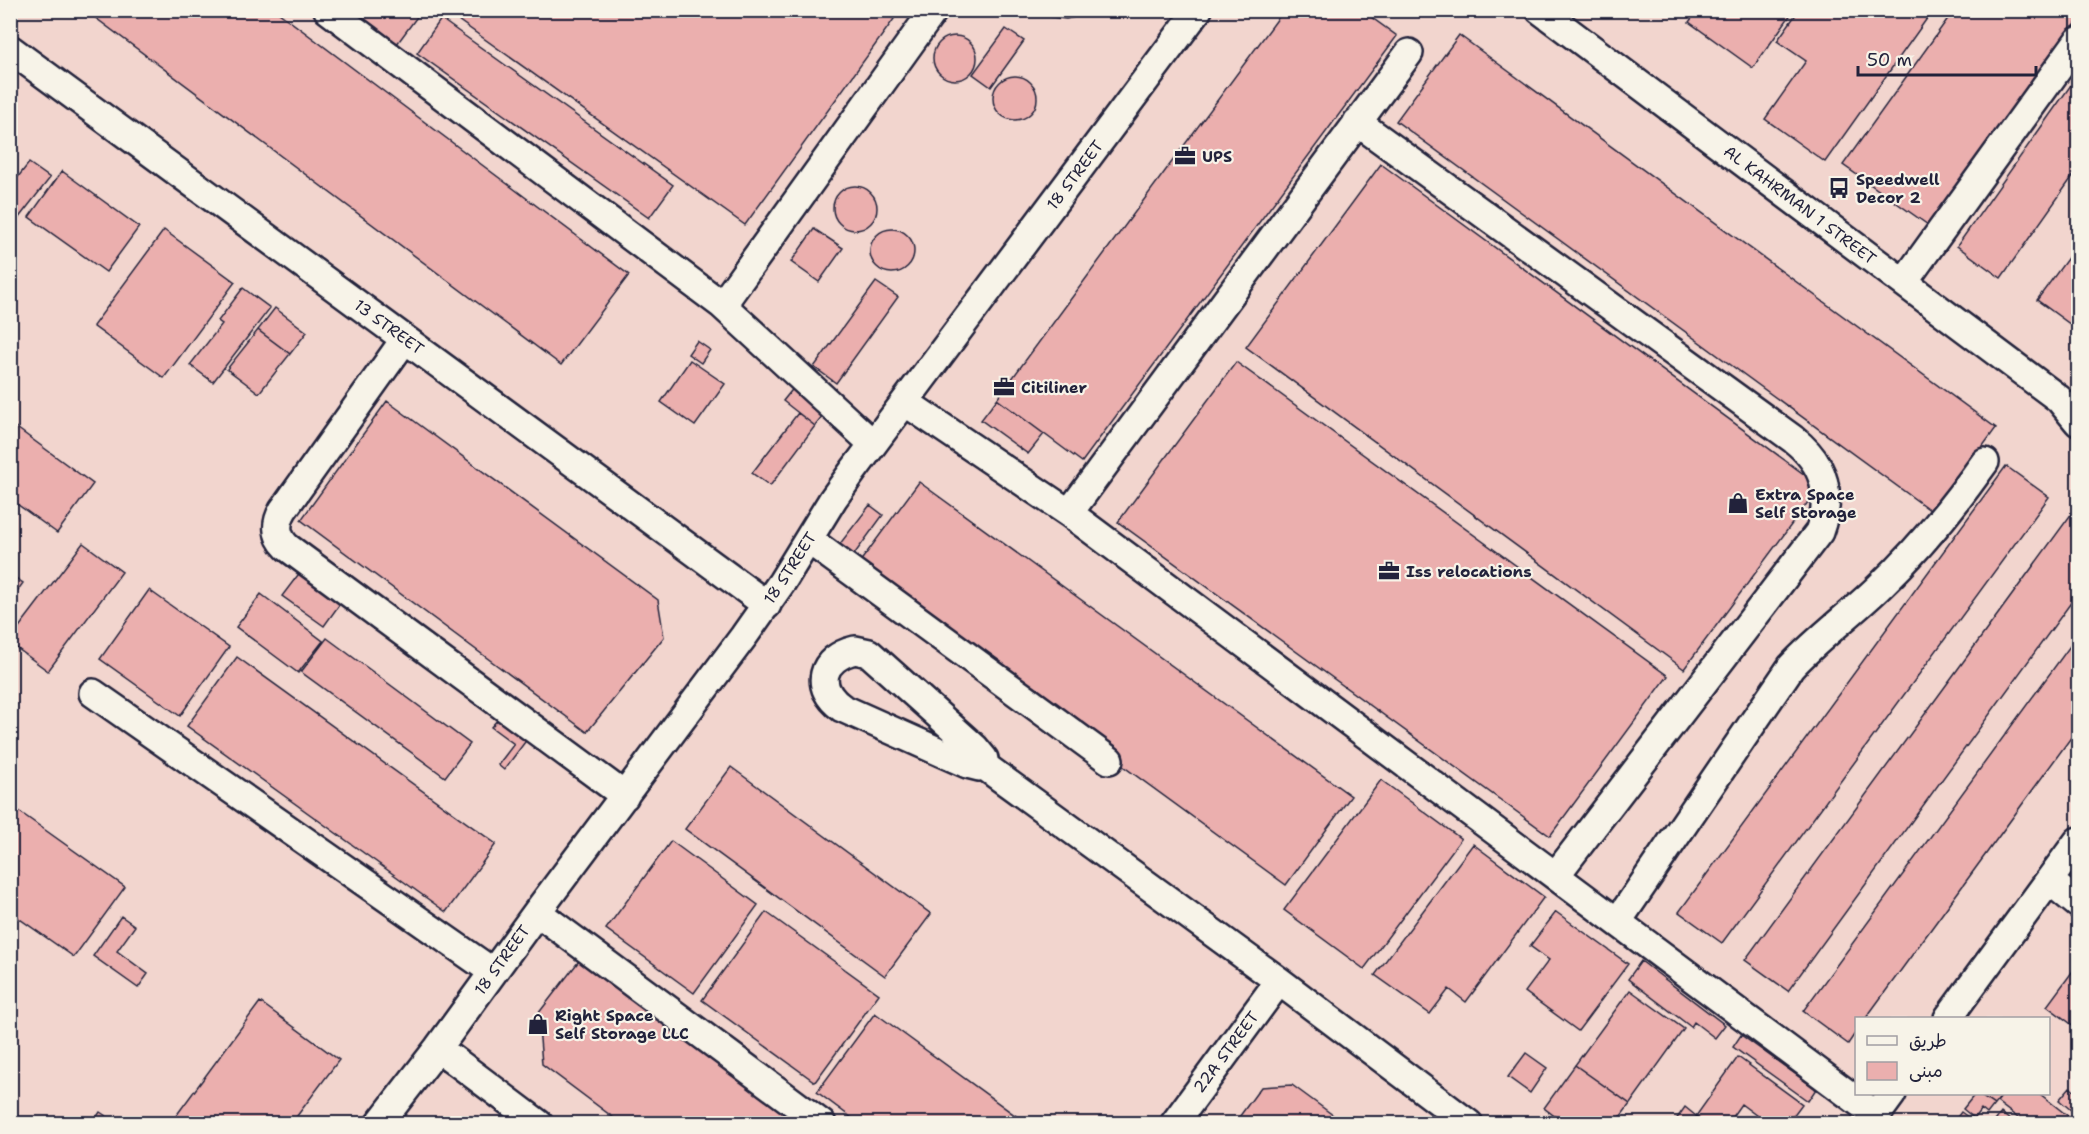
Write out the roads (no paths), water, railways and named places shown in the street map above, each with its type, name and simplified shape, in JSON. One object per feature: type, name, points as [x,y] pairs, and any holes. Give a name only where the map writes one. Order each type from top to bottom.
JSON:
[{"type":"street","points":[[328,10],[722,305],[873,444]]},
{"type":"street","points":[[722,305],[934,10]]},
{"type":"street","name":"18 STREET","points":[[379,1124],[767,605],[833,499],[1198,10]]},
{"type":"street","name":"AL KAHRMAN 1 STREET","points":[[1540,10],[2069,403],[2079,422]]},
{"type":"street","points":[[1904,282],[2079,41]]},
{"type":"street","name":"13 STREET","points":[[10,49],[767,605]]},
{"type":"street","points":[[1069,513],[1409,53]]},
{"type":"street","points":[[1357,122],[1799,444],[1815,460],[1825,488],[1824,518],[1819,532],[1556,875]]},
{"type":"street","points":[[405,339],[283,510],[277,523],[279,536],[286,547],[625,796]]},
{"type":"street","points":[[905,402],[1069,513],[1618,921],[1873,1119],[1891,1095]]},
{"type":"street","points":[[1618,921],[1791,668],[1808,649],[1878,588],[1907,559],[1948,512],[1984,462]]},
{"type":"street","points":[[809,540],[1109,760]]},
{"type":"street","points":[[983,765],[984,759],[980,753],[869,653],[855,650],[842,653],[831,661],[825,674],[825,688],[831,700],[842,708],[972,766],[983,765],[1279,981],[1469,1124]]},
{"type":"street","points":[[93,693],[493,972]]},
{"type":"street","points":[[1949,1017],[2079,841]]},
{"type":"street","points":[[2050,881],[2079,904]]},
{"type":"street","points":[[537,912],[822,1124]]},
{"type":"street","name":"22A STREET","points":[[1173,1124],[1279,981]]},
{"type":"street","points":[[438,1048],[539,1124]]},
{"type":"place","name":"UPS","points":[[1185,156]]},
{"type":"place","name":"Speedwell Decor 2","points":[[1839,188]]},
{"type":"place","name":"Citiliner","points":[[1004,387]]},
{"type":"place","name":"Extra Space Self Storage","points":[[1738,503]]},
{"type":"place","name":"Iss relocations","points":[[1389,571]]},
{"type":"place","name":"Right Space Self Storage LLC","points":[[538,1024]]}]
